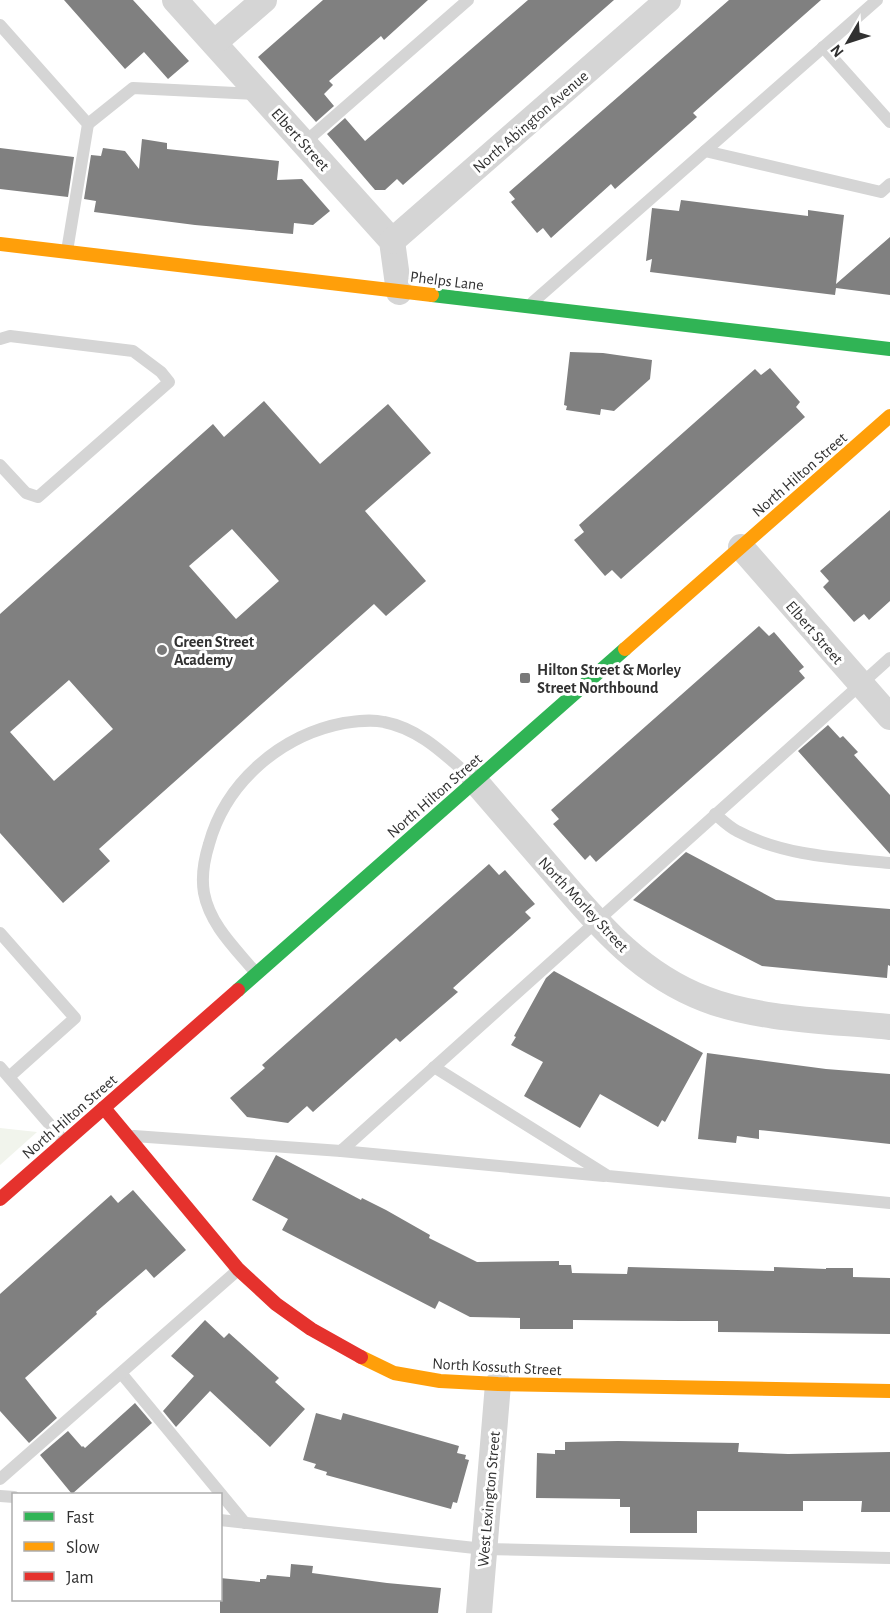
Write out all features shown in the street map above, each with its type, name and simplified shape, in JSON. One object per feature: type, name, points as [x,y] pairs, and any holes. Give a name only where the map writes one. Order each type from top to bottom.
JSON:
[{"type":"street","name":"Elbert Street","points":[[176,0],[392,241]]},
{"type":"street","points":[[214,43],[264,0]]},
{"type":"street","name":"North Abington Avenue","points":[[392,241],[668,0]]},
{"type":"street","points":[[392,241],[399,291]]},
{"type":"street","name":"Phelps Lane","points":[[0,244],[890,350]]},
{"type":"street","name":"North Hilton Street","points":[[0,1199],[890,416]]},
{"type":"street","name":"Elbert Street","points":[[741,547],[890,717]]},
{"type":"street","name":"North Morley Street","points":[[475,781],[596,922],[623,950],[658,975],[705,999],[754,1013],[890,1027]]},
{"type":"street","name":"North Kossuth Street","points":[[104,1108],[238,1269],[276,1304],[311,1329],[350,1352],[394,1372],[440,1381],[498,1384],[890,1391]]},
{"type":"street","name":"West Lexington Street","points":[[479,1613],[498,1384]]},
{"type":"lane","points":[[304,143],[468,0]]},
{"type":"lane","points":[[529,307],[877,0]]},
{"type":"lane","points":[[0,25],[4,38],[88,124]]},
{"type":"lane","points":[[823,47],[890,122]]},
{"type":"lane","points":[[66,252],[88,124],[133,88],[260,94]]},
{"type":"lane","points":[[705,151],[880,192],[890,184]]},
{"type":"lane","points":[[0,339],[10,336],[133,351],[161,372],[169,382],[38,497],[26,493],[0,465]]},
{"type":"lane","points":[[341,1151],[890,658]]},
{"type":"lane","points":[[257,974],[228,941],[211,915],[204,893],[203,863],[222,809],[238,785],[264,760],[292,741],[323,727],[358,721],[383,721],[412,730],[475,781]]},
{"type":"lane","points":[[715,814],[735,830],[759,841],[811,855],[890,863]]},
{"type":"lane","points":[[0,933],[75,1018],[9,1077]]},
{"type":"lane","points":[[0,1066],[64,1142]]},
{"type":"lane","points":[[434,1068],[608,1176]]},
{"type":"lane","points":[[127,1136],[341,1151],[890,1203]]},
{"type":"lane","points":[[0,1479],[238,1269]]},
{"type":"lane","points":[[121,1372],[220,1493]]},
{"type":"lane","points":[[222,1495],[245,1523]]},
{"type":"lane","points":[[222,1520],[484,1549],[890,1558]]},
{"type":"shaded area","points":[[0,1128],[37,1132],[0,1165]]},
{"type":"building","points":[[64,0],[133,0],[189,61],[168,79],[144,52],[125,69]]},
{"type":"building","points":[[323,0],[428,0],[384,40],[381,36],[329,81],[333,85],[324,94],[334,106],[316,122],[258,57]]},
{"type":"building","points":[[528,0],[614,0],[403,185],[397,179],[385,190],[375,190],[327,134],[345,118],[365,141]]},
{"type":"building","points":[[729,0],[821,0],[693,113],[697,117],[615,189],[611,184],[551,238],[543,228],[537,233],[511,202],[515,199],[509,192]]},
{"type":"building","points":[[142,139],[167,143],[167,149],[279,161],[277,180],[302,179],[330,211],[313,225],[294,223],[293,234],[195,225],[94,212],[96,201],[84,199],[91,155],[101,156],[103,148],[125,151],[139,169]]},
{"type":"building","points":[[0,148],[74,157],[68,197],[0,189]]},
{"type":"building","points":[[681,200],[808,216],[808,210],[844,215],[836,284],[890,237],[890,295],[836,288],[835,295],[650,272],[652,259],[646,261],[652,208],[679,211]]},
{"type":"building","points":[[570,352],[603,353],[652,360],[650,379],[614,411],[601,409],[600,415],[566,410],[567,406],[564,405]]},
{"type":"building","points":[[770,368],[800,402],[796,407],[805,417],[621,579],[612,570],[605,576],[574,540],[584,532],[579,525],[755,369],[761,375]]},
{"type":"building","name":"Green Street Academy","points":[[264,401],[320,464],[388,404],[431,453],[365,511],[426,581],[386,616],[374,604],[99,849],[110,861],[63,903],[0,833],[0,614],[213,424],[224,437]],"holes":[[[232,529],[279,581],[236,619],[189,566]],[[69,680],[113,729],[54,781],[10,732]]]},
{"type":"building","points":[[890,510],[890,601],[869,620],[864,614],[854,622],[823,587],[829,581],[820,571]]},
{"type":"building","points":[[759,626],[769,636],[774,632],[804,667],[799,671],[805,678],[596,862],[590,855],[585,860],[553,824],[559,819],[551,810]]},
{"type":"building","points":[[828,725],[840,738],[843,736],[858,752],[854,755],[890,795],[890,854],[798,751]]},
{"type":"building","points":[[686,852],[776,900],[890,909],[890,966],[888,965],[887,978],[762,966],[633,900]]},
{"type":"building","points":[[489,864],[499,875],[505,870],[535,904],[525,912],[531,918],[453,988],[458,992],[400,1042],[396,1038],[313,1112],[307,1106],[288,1123],[247,1117],[230,1098],[265,1068],[262,1065]]},
{"type":"building","points":[[554,971],[703,1053],[665,1122],[662,1120],[658,1127],[600,1094],[580,1128],[524,1096],[543,1062],[511,1045],[546,978]]},
{"type":"building","points":[[707,1053],[826,1069],[890,1074],[890,1144],[759,1130],[759,1139],[737,1136],[736,1143],[698,1139]]},
{"type":"building","points":[[276,1155],[361,1200],[362,1198],[386,1210],[430,1235],[429,1238],[477,1262],[559,1261],[559,1265],[571,1265],[572,1273],[627,1274],[628,1267],[774,1271],[774,1267],[853,1268],[853,1277],[890,1278],[890,1334],[718,1332],[718,1321],[573,1320],[573,1329],[520,1329],[520,1318],[470,1317],[439,1301],[435,1309],[282,1230],[288,1219],[252,1200]]},
{"type":"building","points":[[133,1190],[186,1250],[154,1278],[146,1269],[25,1378],[57,1418],[29,1443],[0,1411],[0,1294],[111,1195],[118,1203]]},
{"type":"building","points":[[205,1320],[224,1338],[229,1333],[279,1378],[275,1382],[305,1409],[270,1447],[210,1391],[176,1427],[163,1411],[194,1376],[171,1356]]},
{"type":"building","points":[[135,1403],[152,1423],[71,1493],[40,1455],[68,1431],[85,1448]]},
{"type":"building","points":[[316,1413],[341,1420],[343,1413],[459,1446],[457,1453],[466,1455],[465,1459],[469,1460],[457,1503],[453,1502],[451,1509],[326,1475],[327,1472],[314,1468],[316,1464],[303,1460]]},
{"type":"building","points":[[565,1442],[739,1443],[738,1452],[788,1454],[890,1452],[890,1512],[861,1512],[862,1501],[803,1501],[803,1511],[697,1511],[697,1533],[630,1533],[630,1507],[620,1507],[620,1499],[536,1498],[537,1453],[555,1454],[555,1450],[565,1450]]},
{"type":"building","points":[[291,1564],[313,1566],[312,1573],[441,1588],[438,1613],[220,1613],[222,1578],[260,1582],[260,1579],[266,1579],[267,1575],[290,1577]]},
{"type":"traffic: fast","points":[[432,295],[890,349]]},
{"type":"traffic: fast","points":[[238,990],[625,649]]},
{"type":"traffic: slow","points":[[0,244],[432,295]]},
{"type":"traffic: slow","points":[[625,649],[890,416]]},
{"type":"traffic: slow","points":[[361,1357],[394,1373],[440,1381],[890,1391]]},
{"type":"traffic: jam","points":[[0,1199],[238,990]]},
{"type":"traffic: jam","points":[[104,1108],[238,1269],[276,1304],[311,1329],[361,1357]]},
{"type":"place","name":"Green Street Academy","points":[[162,650]]},
{"type":"place","name":"Hilton Street & Morley Street Northbound","points":[[525,678]]}]
